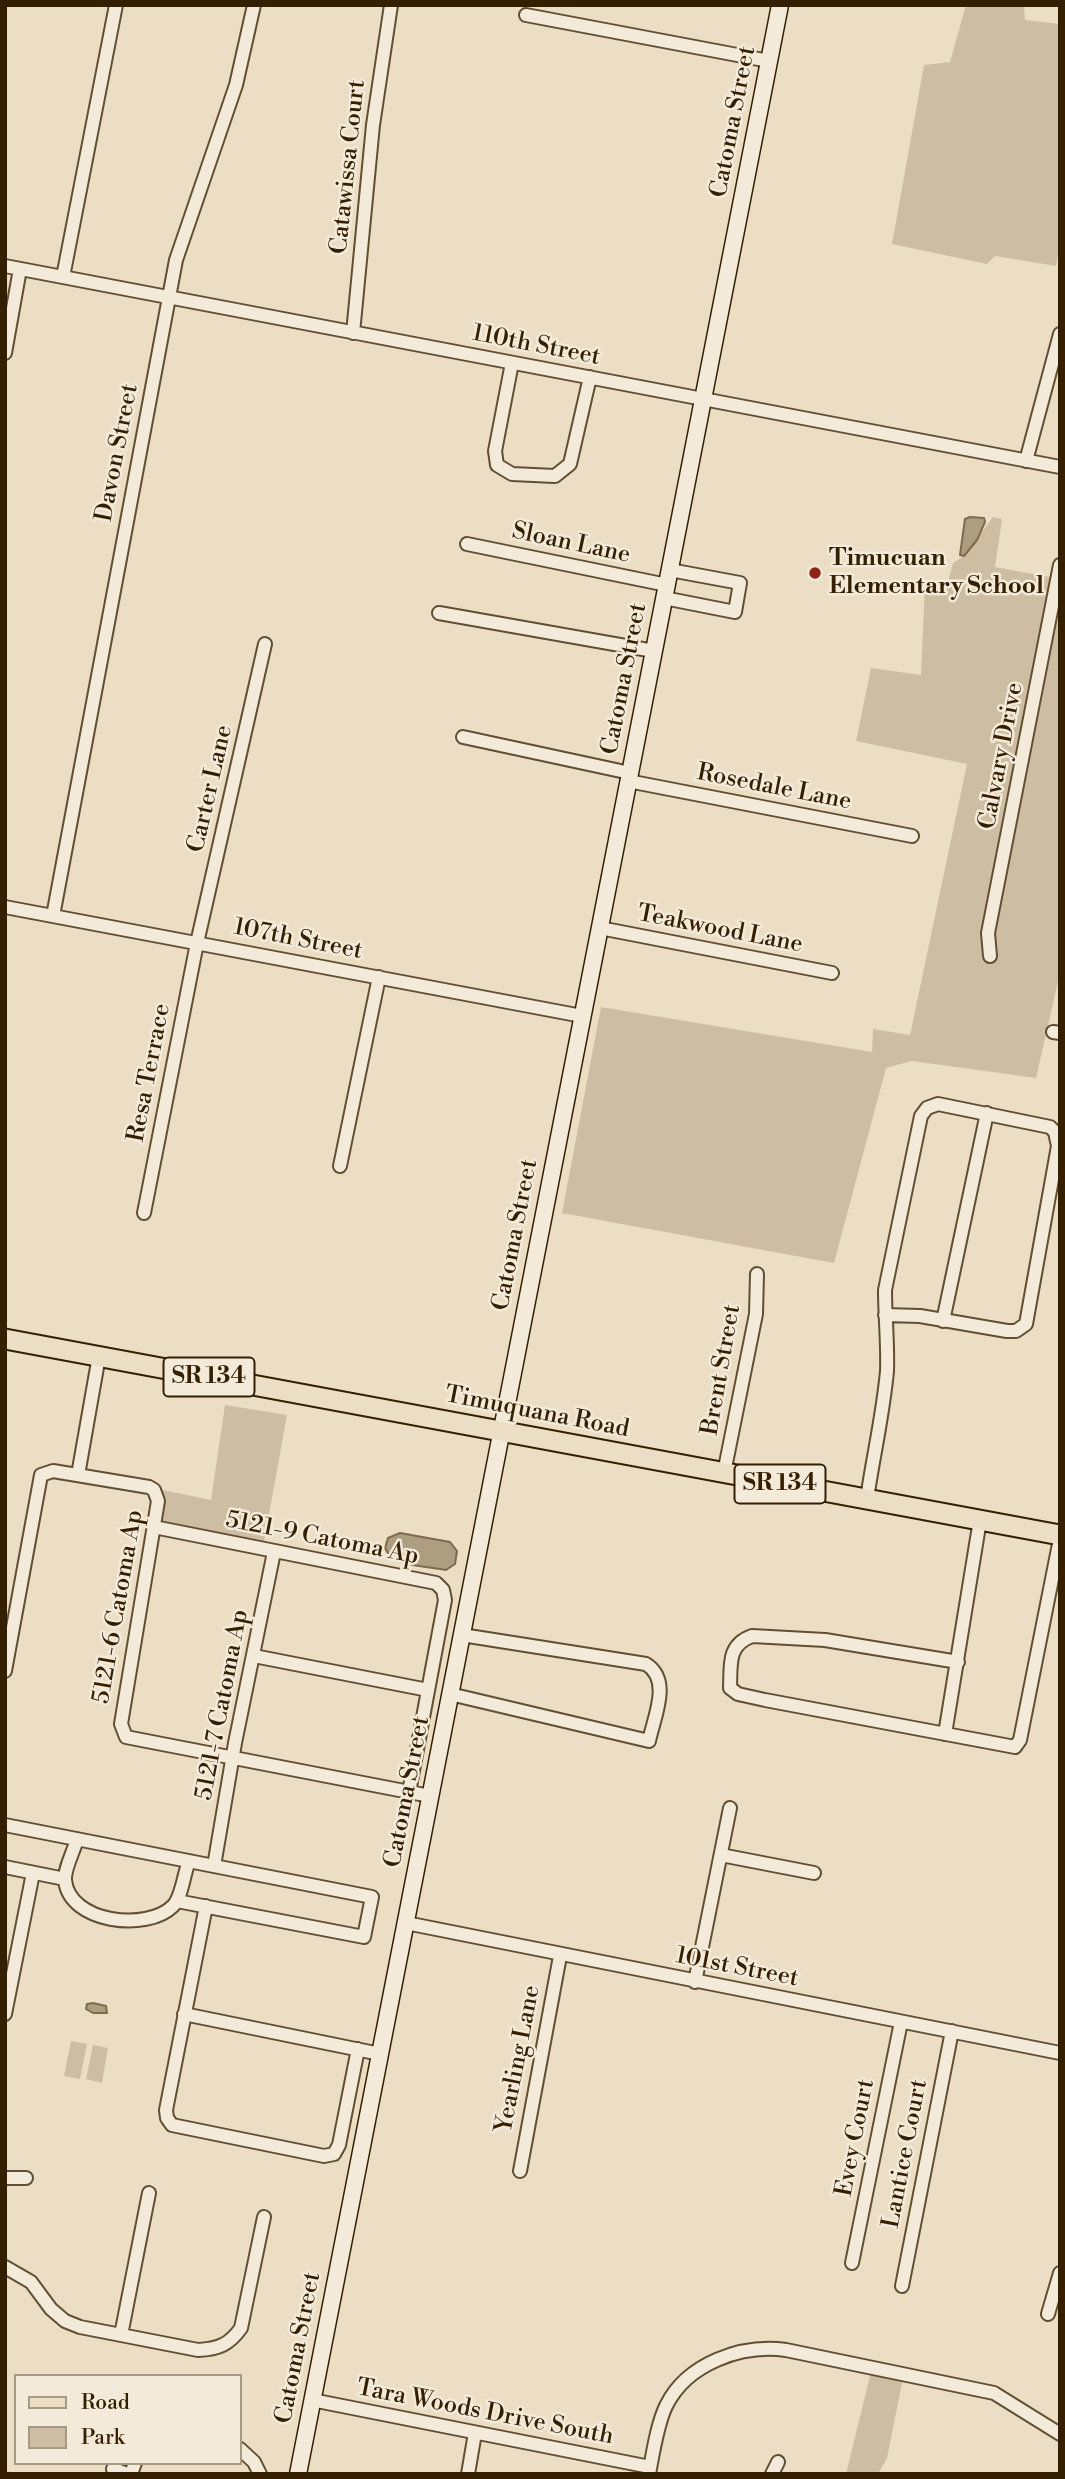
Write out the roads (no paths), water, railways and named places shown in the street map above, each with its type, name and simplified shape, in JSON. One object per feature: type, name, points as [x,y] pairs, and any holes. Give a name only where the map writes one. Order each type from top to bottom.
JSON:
[{"type":"main road","name":"Timuquana Road","points":[[5,1339],[1060,1537]]},
{"type":"street","points":[[63,277],[116,5]]},
{"type":"street","name":"Davon Street","points":[[53,916],[179,247],[236,85],[254,5]]},
{"type":"street","name":"Catawissa Court","points":[[353,333],[373,125],[391,5]]},
{"type":"street","name":"Catoma Street","points":[[298,2474],[780,5]]},
{"type":"street","points":[[526,15],[769,61]]},
{"type":"street","name":"110th Street","points":[[5,266],[1060,467]]},
{"type":"street","points":[[5,353],[20,268]]},
{"type":"street","points":[[1026,461],[1060,334]]},
{"type":"street","points":[[512,363],[495,458],[497,465],[512,474],[555,476],[570,464],[590,377]]},
{"type":"street","name":"Sloan Lane","points":[[467,544],[667,584]]},
{"type":"street","name":"Calvary Drive","points":[[990,956],[988,933],[1060,565]]},
{"type":"street","points":[[740,583],[734,612],[667,584],[740,583]]},
{"type":"street","points":[[439,613],[654,650]]},
{"type":"street","name":"Carter Lane","points":[[197,943],[265,644]]},
{"type":"street","name":"Rosedale Lane","points":[[463,737],[629,777],[912,836]]},
{"type":"street","name":"107th Street","points":[[5,907],[582,1016]]},
{"type":"street","name":"Teakwood Lane","points":[[600,928],[832,973]]},
{"type":"street","name":"Resa Terrace","points":[[144,1213],[197,943]]},
{"type":"street","points":[[340,1166],[379,977]]},
{"type":"street","points":[[867,1499],[887,1370],[884,1290],[921,1116],[927,1108],[938,1104],[1042,1123],[1050,1127],[1058,1140],[1026,1324],[1016,1331],[1007,1331],[885,1315]]},
{"type":"street","points":[[943,1321],[988,1113]]},
{"type":"street","name":"Brent Street","points":[[724,1473],[756,1314],[757,1274]]},
{"type":"street","points":[[78,1475],[99,1356]]},
{"type":"street","name":"5121-6 Catoma Ap","points":[[5,1671],[38,1479],[46,1472],[53,1471],[154,1490],[158,1501],[121,1724],[122,1732],[131,1740],[430,1796]]},
{"type":"street","points":[[945,1734],[980,1520]]},
{"type":"street","name":"5121-9 Catoma Ap","points":[[154,1527],[436,1583],[443,1590],[444,1600],[409,1792]]},
{"type":"street","points":[[958,1662],[825,1640],[752,1636],[737,1644],[731,1659],[730,1688],[738,1694],[1015,1747],[1018,1744],[1060,1537]]},
{"type":"street","name":"5121-7 Catoma Ap","points":[[214,1866],[232,1758],[274,1552]]},
{"type":"street","points":[[450,1694],[649,1741],[660,1684],[656,1670],[646,1664],[462,1635]]},
{"type":"street","points":[[254,1656],[428,1690]]},
{"type":"street","points":[[695,1982],[730,1808]]},
{"type":"street","points":[[5,1825],[372,1897],[364,1937],[177,1901]]},
{"type":"street","points":[[77,1839],[65,1879],[77,1902],[89,1911],[114,1920],[151,1920],[177,1901],[189,1861]]},
{"type":"street","points":[[721,1855],[814,1873]]},
{"type":"street","points":[[5,1867],[65,1879]]},
{"type":"street","points":[[5,2014],[9,1979],[33,1873]]},
{"type":"street","points":[[206,1906],[184,2014],[167,2119],[172,2125],[324,2156],[334,2154],[339,2145],[358,2049]]},
{"type":"street","name":"101st Street","points":[[406,1923],[1060,2053]]},
{"type":"street","name":"Yearling Lane","points":[[520,2171],[561,1955]]},
{"type":"street","points":[[184,2014],[380,2054]]},
{"type":"street","name":"Evey Court","points":[[852,2263],[901,2022]]},
{"type":"street","name":"Lantice Court","points":[[902,2286],[952,2031]]},
{"type":"street","points":[[5,2178],[26,2178]]},
{"type":"street","points":[[121,2334],[149,2193]]},
{"type":"street","points":[[5,2267],[31,2282],[51,2309],[65,2321],[198,2350],[213,2349],[237,2344],[264,2217]]},
{"type":"street","points":[[1048,2314],[1060,2273]]},
{"type":"street","points":[[649,2470],[663,2414],[670,2400],[705,2366],[722,2357],[756,2348],[786,2350],[994,2393],[1060,2434]]},
{"type":"street","name":"Tara Woods Drive South","points":[[312,2400],[649,2470]]},
{"type":"street","points":[[468,2474],[475,2433]]},
{"type":"street","points":[[242,2450],[254,2462],[260,2474]]},
{"type":"street","points":[[115,2465],[113,2469],[129,2474]]},
{"type":"place","name":"Timucuan Elementary School","points":[[815,573]]}]
